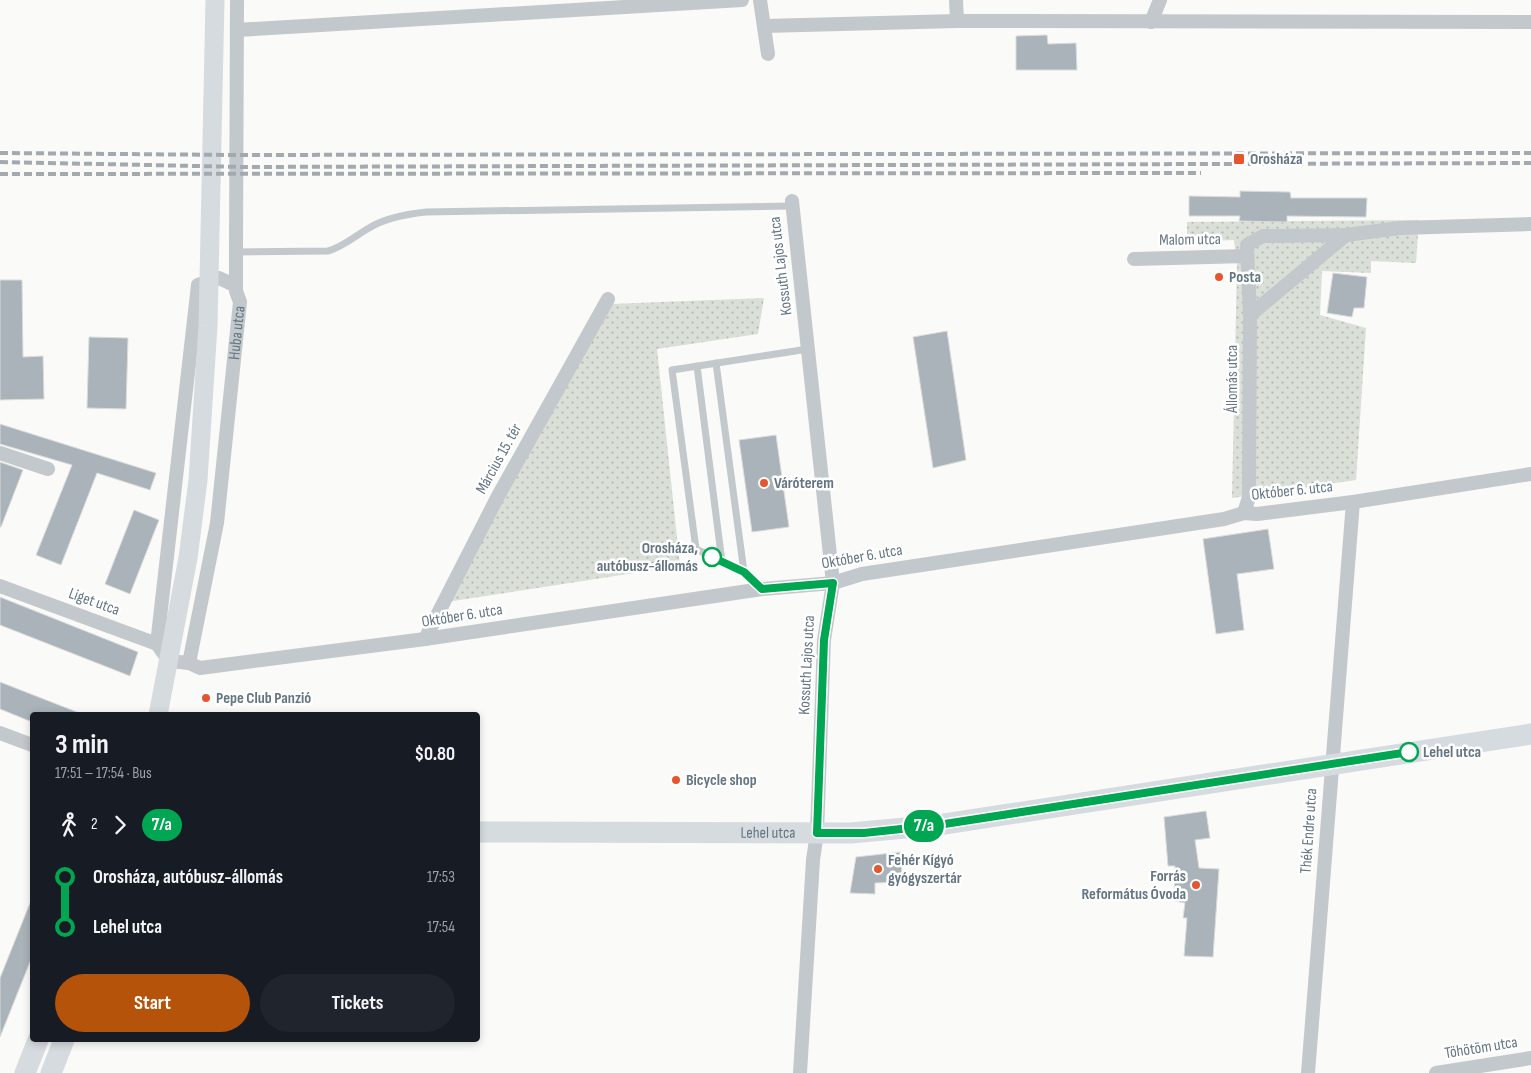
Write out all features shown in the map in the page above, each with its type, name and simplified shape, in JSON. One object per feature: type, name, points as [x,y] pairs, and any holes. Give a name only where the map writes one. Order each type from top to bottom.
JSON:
[{"type":"main road","points":[[159,712],[188,558],[198,480],[204,402],[216,0]]},
{"type":"main road","name":"Lehel utca","points":[[480,832],[864,833],[938,825],[1332,763],[1531,734]]},
{"type":"main road","points":[[25,1073],[37,1042]]},
{"type":"main road","points":[[53,1072],[63,1042]]},
{"type":"street","points":[[216,0],[222,0]]},
{"type":"street","name":"Huba utca","points":[[189,664],[217,523],[240,302],[236,288],[238,0]]},
{"type":"street","points":[[237,30],[742,0]]},
{"type":"street","points":[[760,0],[768,54]]},
{"type":"street","points":[[956,0],[957,21]]},
{"type":"street","points":[[1151,22],[1160,0]]},
{"type":"street","points":[[764,26],[957,21],[1531,22]]},
{"type":"street","name":"Kossuth Lajos utca","points":[[792,204],[833,583],[824,640],[817,833],[813,860],[800,1073]]},
{"type":"street","points":[[1247,251],[1262,236],[1346,235],[1400,228],[1531,224]]},
{"type":"street","points":[[1250,315],[1346,235]]},
{"type":"street","name":"Malom utca","points":[[1134,259],[1247,251]]},
{"type":"street","name":"Állomás utca","points":[[1244,513],[1249,497],[1250,315],[1247,251]]},
{"type":"street","points":[[169,661],[157,644],[198,285],[219,278],[236,288]]},
{"type":"street","name":"Március 15. tér","points":[[425,639],[497,498],[608,300]]},
{"type":"street","points":[[0,453],[48,470]]},
{"type":"street","name":"Október 6. utca","points":[[169,661],[200,668],[425,639],[762,589],[833,583],[862,574],[1224,520],[1244,513],[1257,514],[1353,502],[1531,474]]},
{"type":"street","name":"Thék Endre utca","points":[[1308,1073],[1353,502]]},
{"type":"street","name":"Liget utca","points":[[0,586],[157,644]]},
{"type":"street","points":[[0,733],[30,744]]},
{"type":"street","name":"Töhötöm utca","points":[[1436,1073],[1531,1058]]},
{"type":"lane","points":[[236,252],[328,252],[338,248],[371,226],[396,218],[426,212],[792,204]]},
{"type":"lane","points":[[762,589],[744,572],[696,549],[672,370],[808,349]]},
{"type":"lane","points":[[716,363],[744,572]]},
{"type":"lane","points":[[696,366],[722,562]]},
{"type":"shaded area","points":[[1419,220],[1416,263],[1371,261],[1371,273],[1322,271],[1320,315],[1366,328],[1356,480],[1232,498],[1237,264],[1234,240],[1187,242],[1187,222]]},
{"type":"shaded area","points":[[764,298],[758,334],[657,349],[680,566],[440,603],[611,304]]},
{"type":"building","points":[[1047,35],[1048,44],[1076,43],[1077,70],[1016,70],[1016,36]]},
{"type":"building","points":[[1240,191],[1290,192],[1291,198],[1367,198],[1366,217],[1287,216],[1287,222],[1239,221],[1240,216],[1189,216],[1189,196],[1240,197]]},
{"type":"building","points":[[1333,273],[1367,277],[1364,308],[1354,308],[1352,317],[1327,313]]},
{"type":"building","points":[[0,280],[22,280],[23,357],[43,356],[44,399],[0,400]]},
{"type":"building","points":[[947,331],[966,460],[933,468],[913,337]]},
{"type":"building","points":[[89,337],[128,338],[126,409],[87,408]]},
{"type":"building","points":[[0,424],[156,473],[150,490],[97,473],[61,565],[36,555],[72,465],[0,444]]},
{"type":"building","name":"Váróterem","points":[[776,435],[789,527],[752,532],[739,440]]},
{"type":"building","points":[[0,462],[23,470],[1,527],[0,527]]},
{"type":"building","points":[[134,510],[159,520],[130,594],[105,584]]},
{"type":"building","points":[[1268,529],[1274,569],[1237,574],[1244,630],[1216,634],[1203,539]]},
{"type":"building","points":[[0,597],[138,652],[130,676],[0,625]]},
{"type":"building","points":[[0,682],[77,712],[30,712],[30,721],[0,709]]},
{"type":"building","name":"Forrás Református Óvoda","points":[[1206,811],[1210,838],[1195,840],[1199,868],[1219,869],[1213,957],[1184,956],[1187,918],[1183,918],[1185,903],[1174,901],[1175,866],[1168,866],[1164,817]]},
{"type":"building","name":"Fehér Kígyó gyógyszertár","points":[[901,852],[902,882],[875,883],[875,894],[850,893],[856,857]]},
{"type":"building","points":[[30,903],[30,962],[0,1037],[0,978]]},
{"type":"railway","points":[[0,153],[237,155],[1531,153]]},
{"type":"railway","points":[[0,162],[246,167],[1531,163]]},
{"type":"railway","points":[[0,174],[1201,173]]},
{"type":"bus line","name":"7/a","points":[[712,557],[744,572],[762,589],[815,583],[833,583],[827,611],[824,640],[817,833],[864,833],[938,825],[1409,752]]},
{"type":"place","name":"Orosháza","points":[[1239,159]]},
{"type":"place","name":"Posta","points":[[1219,277]]},
{"type":"place","name":"Váróterem","points":[[764,483]]},
{"type":"place","name":"Orosháza, autóbusz-állomás","points":[[712,557]]},
{"type":"place","name":"Pepe Club Panzió","points":[[206,698]]},
{"type":"place","name":"Lehel utca","points":[[1409,752]]},
{"type":"place","name":"Bicycle shop","points":[[676,780]]},
{"type":"place","name":"Fehér Kígyó gyógyszertár","points":[[878,869]]},
{"type":"place","name":"Forrás Református Óvoda","points":[[1196,885]]}]
